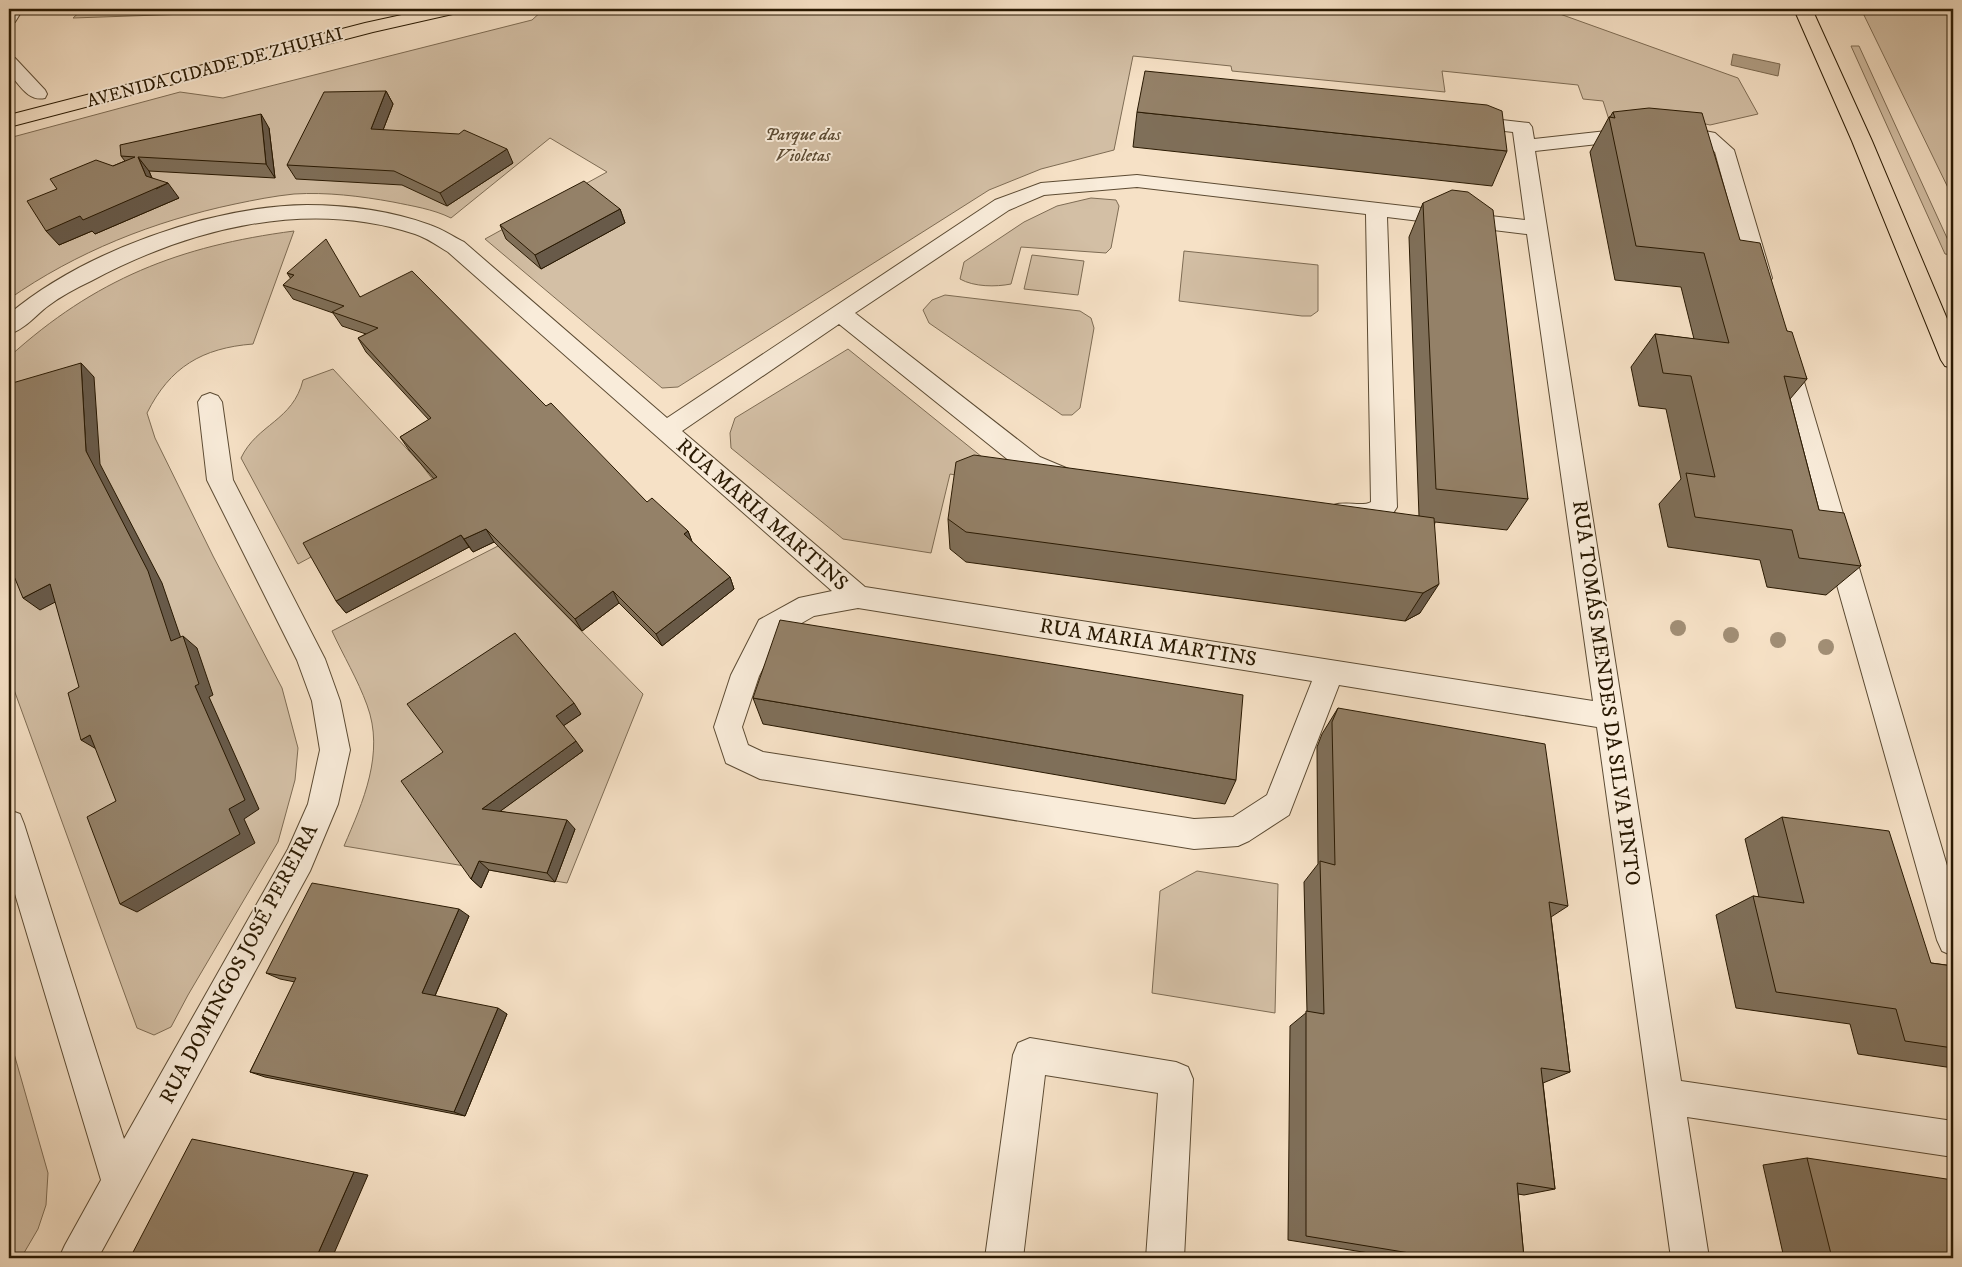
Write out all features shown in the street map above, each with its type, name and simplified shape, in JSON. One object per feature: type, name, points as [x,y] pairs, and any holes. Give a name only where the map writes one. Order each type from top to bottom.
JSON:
[{"type":"main road","name":"AVENIDA CIDADE DE ZHUHAI","points":[[9,121],[371,27],[451,9]]},
{"type":"main road","points":[[1804,9],[1862,141],[1953,360]]},
{"type":"main road","name":"AVENIDA CIDADE DE ZHUHAI","points":[[18,99],[57,89]]},
{"type":"street","points":[[9,18],[14,9]]},
{"type":"street","points":[[9,62],[38,94]]},
{"type":"street","points":[[1447,120],[1524,136],[1670,130],[1708,137],[1724,150],[1767,298]]},
{"type":"street","name":"RUA TOMÁS MENDES DA SILVA PINTO","points":[[1524,136],[1690,1258]]},
{"type":"street","points":[[665,431],[1002,205],[1041,189],[1137,181],[1537,228]]},
{"type":"street","points":[[1322,509],[1371,515],[1384,507],[1376,209]]},
{"type":"street","name":"RUA MARIA MARTINS","points":[[9,326],[43,298],[120,257],[179,234],[234,220],[292,212],[340,212],[381,218],[425,231],[456,247],[790,541],[858,597],[1609,716]]},
{"type":"street","points":[[840,313],[1031,464],[1061,476],[1080,479]]},
{"type":"street","points":[[1778,337],[1953,940]]},
{"type":"street","name":"RUA DOMINGOS JOSÉ PEREIRA","points":[[78,1258],[299,860],[323,804],[335,750],[326,701],[311,659],[220,480],[210,402]]},
{"type":"street","points":[[858,597],[809,606],[769,628],[745,675],[728,727],[736,754],[760,765],[1194,834],[1238,831],[1278,805],[1330,672]]},
{"type":"street","points":[[9,824],[120,1182]]},
{"type":"street","points":[[1004,1258],[1030,1055],[1176,1079],[1165,1258]]},
{"type":"street","points":[[1666,1096],[1953,1139]]},
{"type":"green space","points":[[83,9],[255,9],[244,12],[73,18]]},
{"type":"green space","name":"Parque das Violetas","points":[[544,9],[1546,9],[1738,78],[1758,114],[1710,125],[1692,121],[1611,126],[1603,101],[1583,99],[1578,85],[1442,71],[1445,92],[1232,71],[1231,66],[1133,56],[1114,150],[1041,169],[989,190],[678,387],[662,388],[485,239],[607,172],[550,138],[451,218],[422,208],[356,196],[294,194],[264,198],[175,219],[117,240],[61,267],[9,299],[9,138],[180,92],[223,98],[532,20]]},
{"type":"green space","points":[[1861,9],[1953,9],[1953,198]]},
{"type":"green space","points":[[1851,46],[1859,46],[1953,251],[1953,255],[1945,254]]},
{"type":"green space","points":[[1091,198],[1116,200],[1119,206],[1111,248],[1106,253],[1021,247],[1011,284],[985,286],[972,284],[960,279],[964,262],[1024,222],[1057,206]]},
{"type":"green space","points":[[294,231],[253,344],[218,350],[203,355],[189,363],[166,383],[147,413],[155,438],[213,556],[282,688],[298,748],[295,780],[278,842],[171,1027],[154,1035],[137,1028],[9,676],[9,357],[41,330],[74,307],[107,287],[141,270],[213,246]]},
{"type":"green space","points":[[1184,251],[1318,265],[1318,311],[1311,316],[1302,316],[1179,301]]},
{"type":"green space","points":[[1032,255],[1084,261],[1078,295],[1024,289]]},
{"type":"green space","points":[[945,295],[1080,311],[1091,318],[1094,328],[1080,408],[1072,415],[1062,415],[929,323],[923,310],[932,300]]},
{"type":"green space","points":[[848,349],[982,457],[967,477],[950,474],[931,553],[843,539],[731,448],[730,433],[735,418]]},
{"type":"green space","points":[[333,369],[421,464],[439,488],[298,564],[241,458],[256,437],[291,405],[298,394],[303,380]]},
{"type":"green space","points":[[498,546],[643,694],[567,883],[344,846],[364,795],[373,759],[374,741],[367,705],[332,631]]},
{"type":"green space","points":[[1197,871],[1278,884],[1275,1013],[1152,993],[1160,891]]},
{"type":"green space","points":[[9,1036],[48,1173],[46,1205],[38,1229],[21,1258],[9,1258]]},
{"type":"shaded area","points":[[1733,54],[1780,64],[1778,76],[1731,65]]},
{"type":"building","points":[[1145,71],[1487,105],[1502,111],[1507,151],[1137,112]]},
{"type":"building","points":[[386,91],[371,129],[459,134],[464,130],[507,149],[440,193],[394,171],[287,165],[324,92]]},
{"type":"building","points":[[1649,108],[1702,113],[1740,240],[1760,243],[1787,331],[1792,332],[1807,379],[1784,376],[1819,510],[1844,513],[1861,566],[1799,558],[1792,530],[1695,517],[1686,473],[1715,477],[1691,376],[1663,373],[1655,334],[1729,343],[1704,253],[1636,246],[1609,117],[1615,118],[1613,112]]},
{"type":"building","points":[[261,114],[266,164],[138,157],[146,176],[168,183],[83,220],[80,216],[46,231],[27,201],[57,189],[50,179],[96,160],[113,166],[135,157],[121,156],[120,145]]},
{"type":"building","points":[[584,181],[620,209],[535,255],[500,225]]},
{"type":"building","points":[[1452,190],[1468,192],[1493,210],[1528,499],[1436,489],[1423,203]]},
{"type":"building","points":[[326,239],[360,297],[412,271],[546,406],[551,403],[647,502],[652,498],[688,531],[684,534],[730,577],[656,634],[613,591],[575,619],[486,529],[464,539],[461,535],[336,601],[303,543],[437,477],[400,437],[431,418],[358,338],[378,328],[332,312],[344,306],[283,285],[294,275],[287,273]]},
{"type":"building","points":[[81,363],[86,451],[148,571],[171,641],[183,636],[199,684],[195,686],[245,800],[229,809],[240,834],[120,904],[87,817],[116,801],[90,735],[81,740],[68,693],[79,687],[50,584],[23,598],[9,564],[9,384]]},
{"type":"building","points":[[974,455],[1434,518],[1439,584],[1423,593],[966,532],[948,519],[956,462]]},
{"type":"building","points":[[780,620],[1243,695],[1236,780],[753,698]]},
{"type":"building","points":[[515,633],[574,703],[556,716],[576,741],[482,809],[567,820],[547,873],[479,861],[471,879],[401,781],[443,752],[407,704]]},
{"type":"building","points":[[1338,708],[1545,744],[1568,906],[1549,902],[1570,1072],[1541,1068],[1555,1189],[1517,1183],[1524,1258],[1440,1258],[1306,1236],[1306,1011],[1324,1014],[1320,861],[1335,865],[1332,722]]},
{"type":"building","points":[[1782,817],[1889,831],[1931,963],[1953,966],[1953,1048],[1905,1041],[1896,1009],[1776,992],[1753,896],[1804,903]]},
{"type":"building","points":[[312,883],[459,909],[422,993],[498,1008],[454,1112],[250,1072],[296,978],[266,973]]},
{"type":"building","points":[[192,1139],[354,1172],[316,1258],[130,1258]]},
{"type":"building","points":[[1807,1158],[1953,1180],[1953,1258],[1832,1258]]}]
